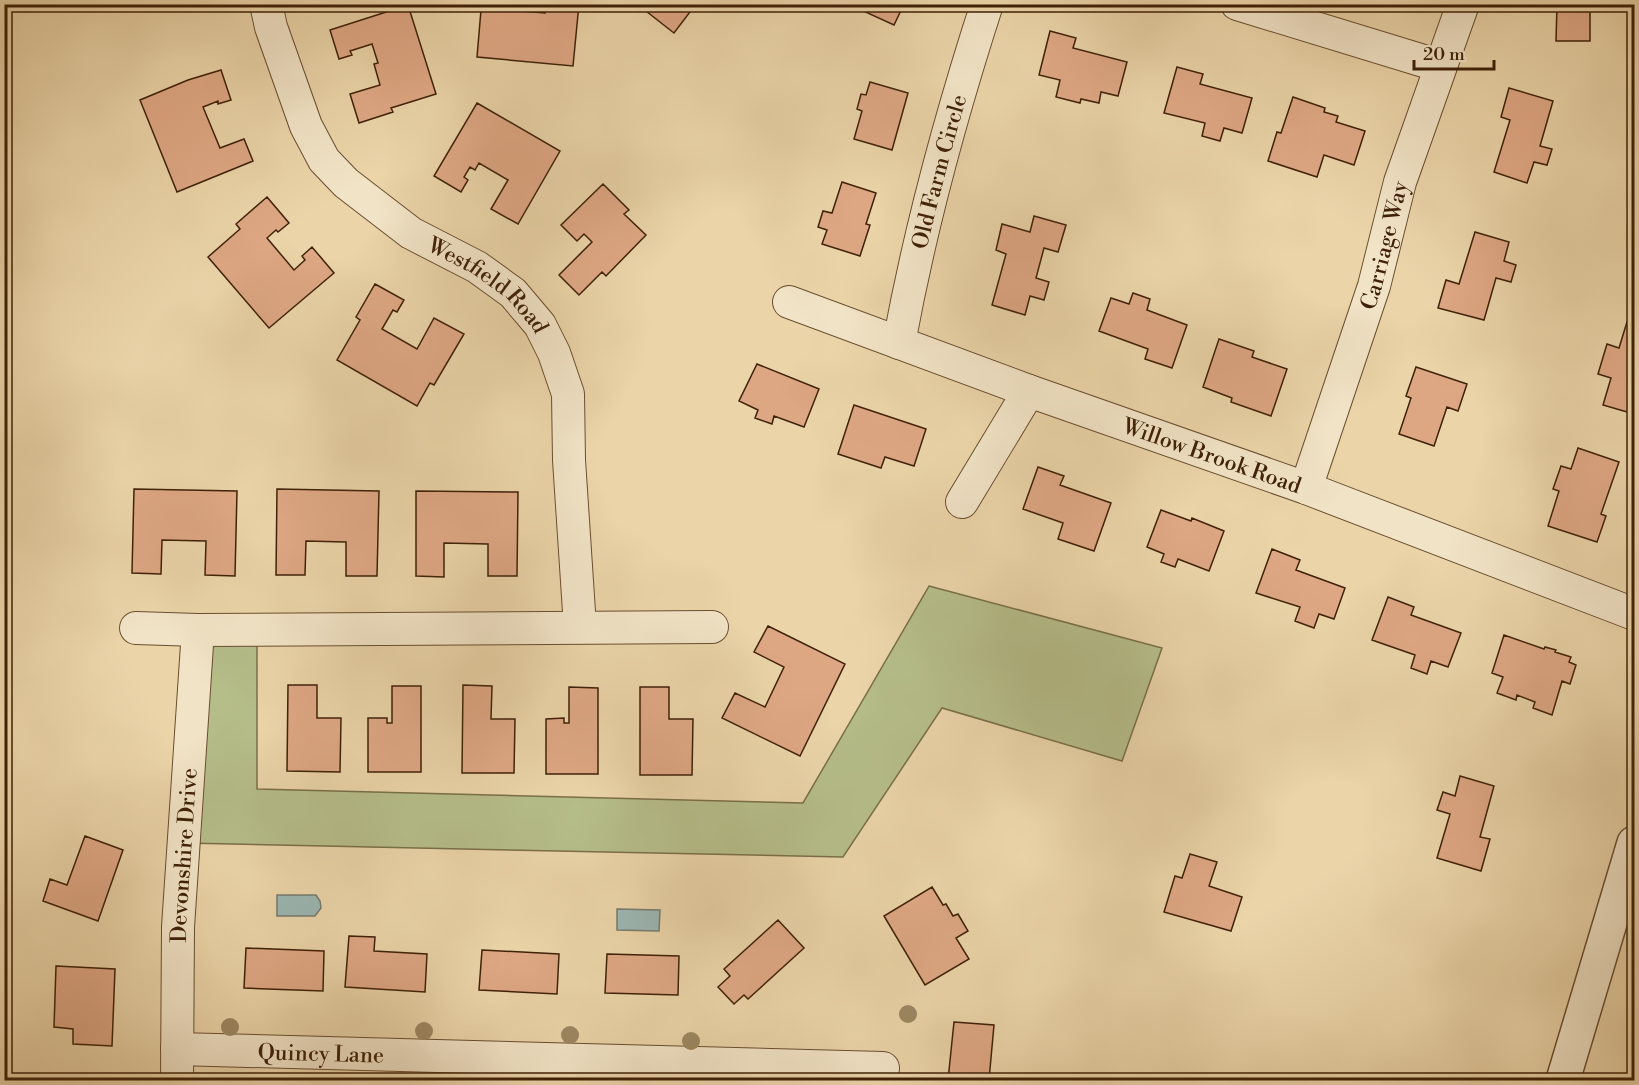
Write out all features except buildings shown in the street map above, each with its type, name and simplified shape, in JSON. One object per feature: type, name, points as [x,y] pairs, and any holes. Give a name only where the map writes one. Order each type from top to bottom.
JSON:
[{"type":"street","name":"Westfield Road","points":[[266,4],[271,27],[306,126],[324,160],[346,183],[411,233],[477,267],[513,293],[545,334],[568,394],[569,460],[580,627]]},
{"type":"street","name":"Old Farm Circle","points":[[899,343],[914,263],[969,60],[987,4]]},
{"type":"street","points":[[1237,4],[1440,66]]},
{"type":"street","name":"Carriage Way","points":[[1306,488],[1374,286],[1400,182],[1463,4]]},
{"type":"street","name":"Willow Brook Road","points":[[789,302],[1029,391],[1306,488],[1635,614]]},
{"type":"street","points":[[962,502],[1029,391]]},
{"type":"street","points":[[136,628],[198,630],[712,627]]},
{"type":"street","name":"Devonshire Drive","points":[[177,1080],[178,927],[198,630]]},
{"type":"street","points":[[1563,1080],[1635,843]]},
{"type":"street","name":"Quincy Lane","points":[[177,1049],[882,1068],[882,1080]]},
{"type":"green space","points":[[929,586],[1162,648],[1122,761],[942,708],[843,857],[184,843],[198,630],[257,630],[257,789],[803,803]]},
{"type":"water","points":[[277,895],[316,895],[321,908],[315,916],[277,916]]},
{"type":"water","points":[[617,909],[660,910],[659,931],[617,930]]}]
